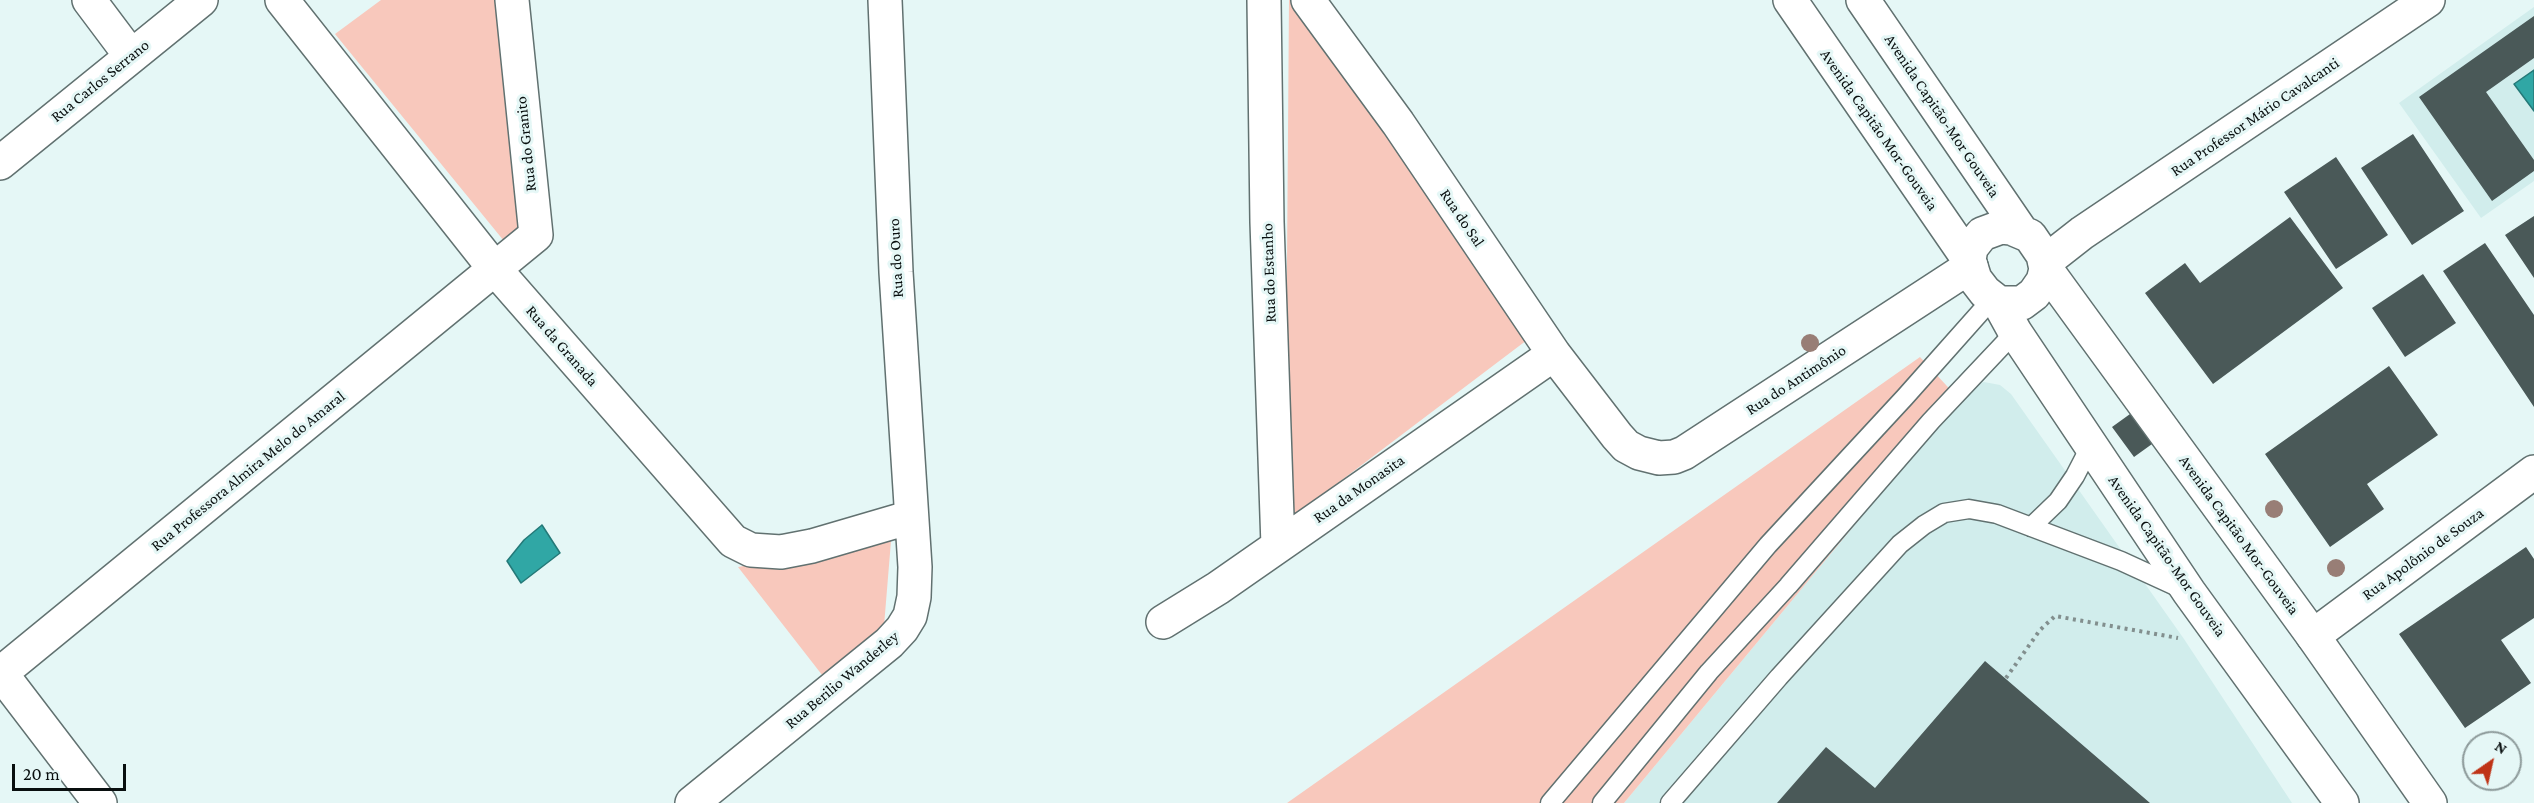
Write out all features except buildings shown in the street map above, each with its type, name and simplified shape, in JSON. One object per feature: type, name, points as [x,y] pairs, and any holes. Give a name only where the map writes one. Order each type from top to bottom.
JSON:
[{"type":"street","points":[[89,0],[131,56]]},
{"type":"street","name":"Rua Carlos Serrano","points":[[0,163],[201,0]]},
{"type":"street","name":"Rua da Granada","points":[[282,0],[494,268],[720,530],[738,544],[765,552],[781,552],[812,546],[911,517]]},
{"type":"street","name":"Rua do Granito","points":[[494,268],[536,235],[512,0]]},
{"type":"street","name":"Rua do Ouro","points":[[885,0],[896,272],[911,517]]},
{"type":"street","name":"Rua do Estanho","points":[[1264,0],[1267,222],[1278,546]]},
{"type":"street","name":"Rua do Sal","points":[[1308,0],[1398,123],[1554,354],[1617,436]]},
{"type":"street","name":"Avenida Capitão Mor-Gouveia","points":[[1790,0],[1970,263]]},
{"type":"street","name":"Avenida Capitão-Mor Gouveia","points":[[1863,0],[2036,250]]},
{"type":"street","name":"Rua Professor Mário Cavalcanti","points":[[2036,250],[2082,233],[2428,0]]},
{"type":"street","points":[[2001,227],[2036,250],[2043,281],[2034,294],[2022,303],[1996,301],[1975,279],[1970,263],[1971,248],[1982,234],[2001,227]]},
{"type":"street","name":"Avenida Capitão Mor-Gouveia","points":[[2036,250],[2430,803]]},
{"type":"street","name":"Rua do Antimônio","points":[[1617,436],[1632,450],[1647,456],[1667,458],[1684,453],[1970,263]]},
{"type":"street","name":"Rua Professora Almira Melo do Amaral","points":[[1,673],[494,268]]},
{"type":"street","name":"Avenida Capitão-Mor Gouveia","points":[[1996,301],[2189,592],[2342,803]]},
{"type":"street","name":"Rua da Monasita","points":[[1163,622],[1278,546],[1554,354]]},
{"type":"street","name":"Rua Apolônio de Souza","points":[[2313,636],[2534,472]]},
{"type":"street","name":"Rua Berilio Wanderley","points":[[692,803],[889,643],[902,629],[910,616],[914,597],[915,567],[911,517]]},
{"type":"street","points":[[1,673],[100,803]]},
{"type":"lane","points":[[1550,803],[1768,545],[1996,301]]},
{"type":"lane","points":[[1602,803],[1709,672],[1788,586],[1931,421],[2015,332]]},
{"type":"lane","points":[[2031,527],[2058,501],[2075,476],[2091,445]]},
{"type":"lane","points":[[1670,803],[1803,650],[1900,544],[1944,513],[1969,509],[1997,514],[2121,561],[2189,592]]},
{"type":"path","points":[[2006,678],[2040,630],[2055,616],[2184,639]]},
{"type":"shaded area","points":[[381,0],[497,0],[520,230],[504,241],[335,34]]},
{"type":"shaded area","points":[[1289,0],[1299,0],[1531,337],[1285,523]]},
{"type":"shaded area","points":[[2534,7],[2534,181],[2481,218],[2399,103]]},
{"type":"shaded area","points":[[1920,357],[1959,399],[1624,803],[1287,803]]},
{"type":"shaded area","points":[[1984,382],[2000,385],[2011,394],[2184,639],[2292,803],[1624,803],[1959,399],[1971,387]]},
{"type":"shaded area","points":[[891,541],[884,626],[826,680],[738,567]]},
{"type":"water","points":[[2534,70],[2534,111],[2514,84]]},
{"type":"water","points":[[542,525],[560,553],[521,583],[507,561],[524,540]]}]
